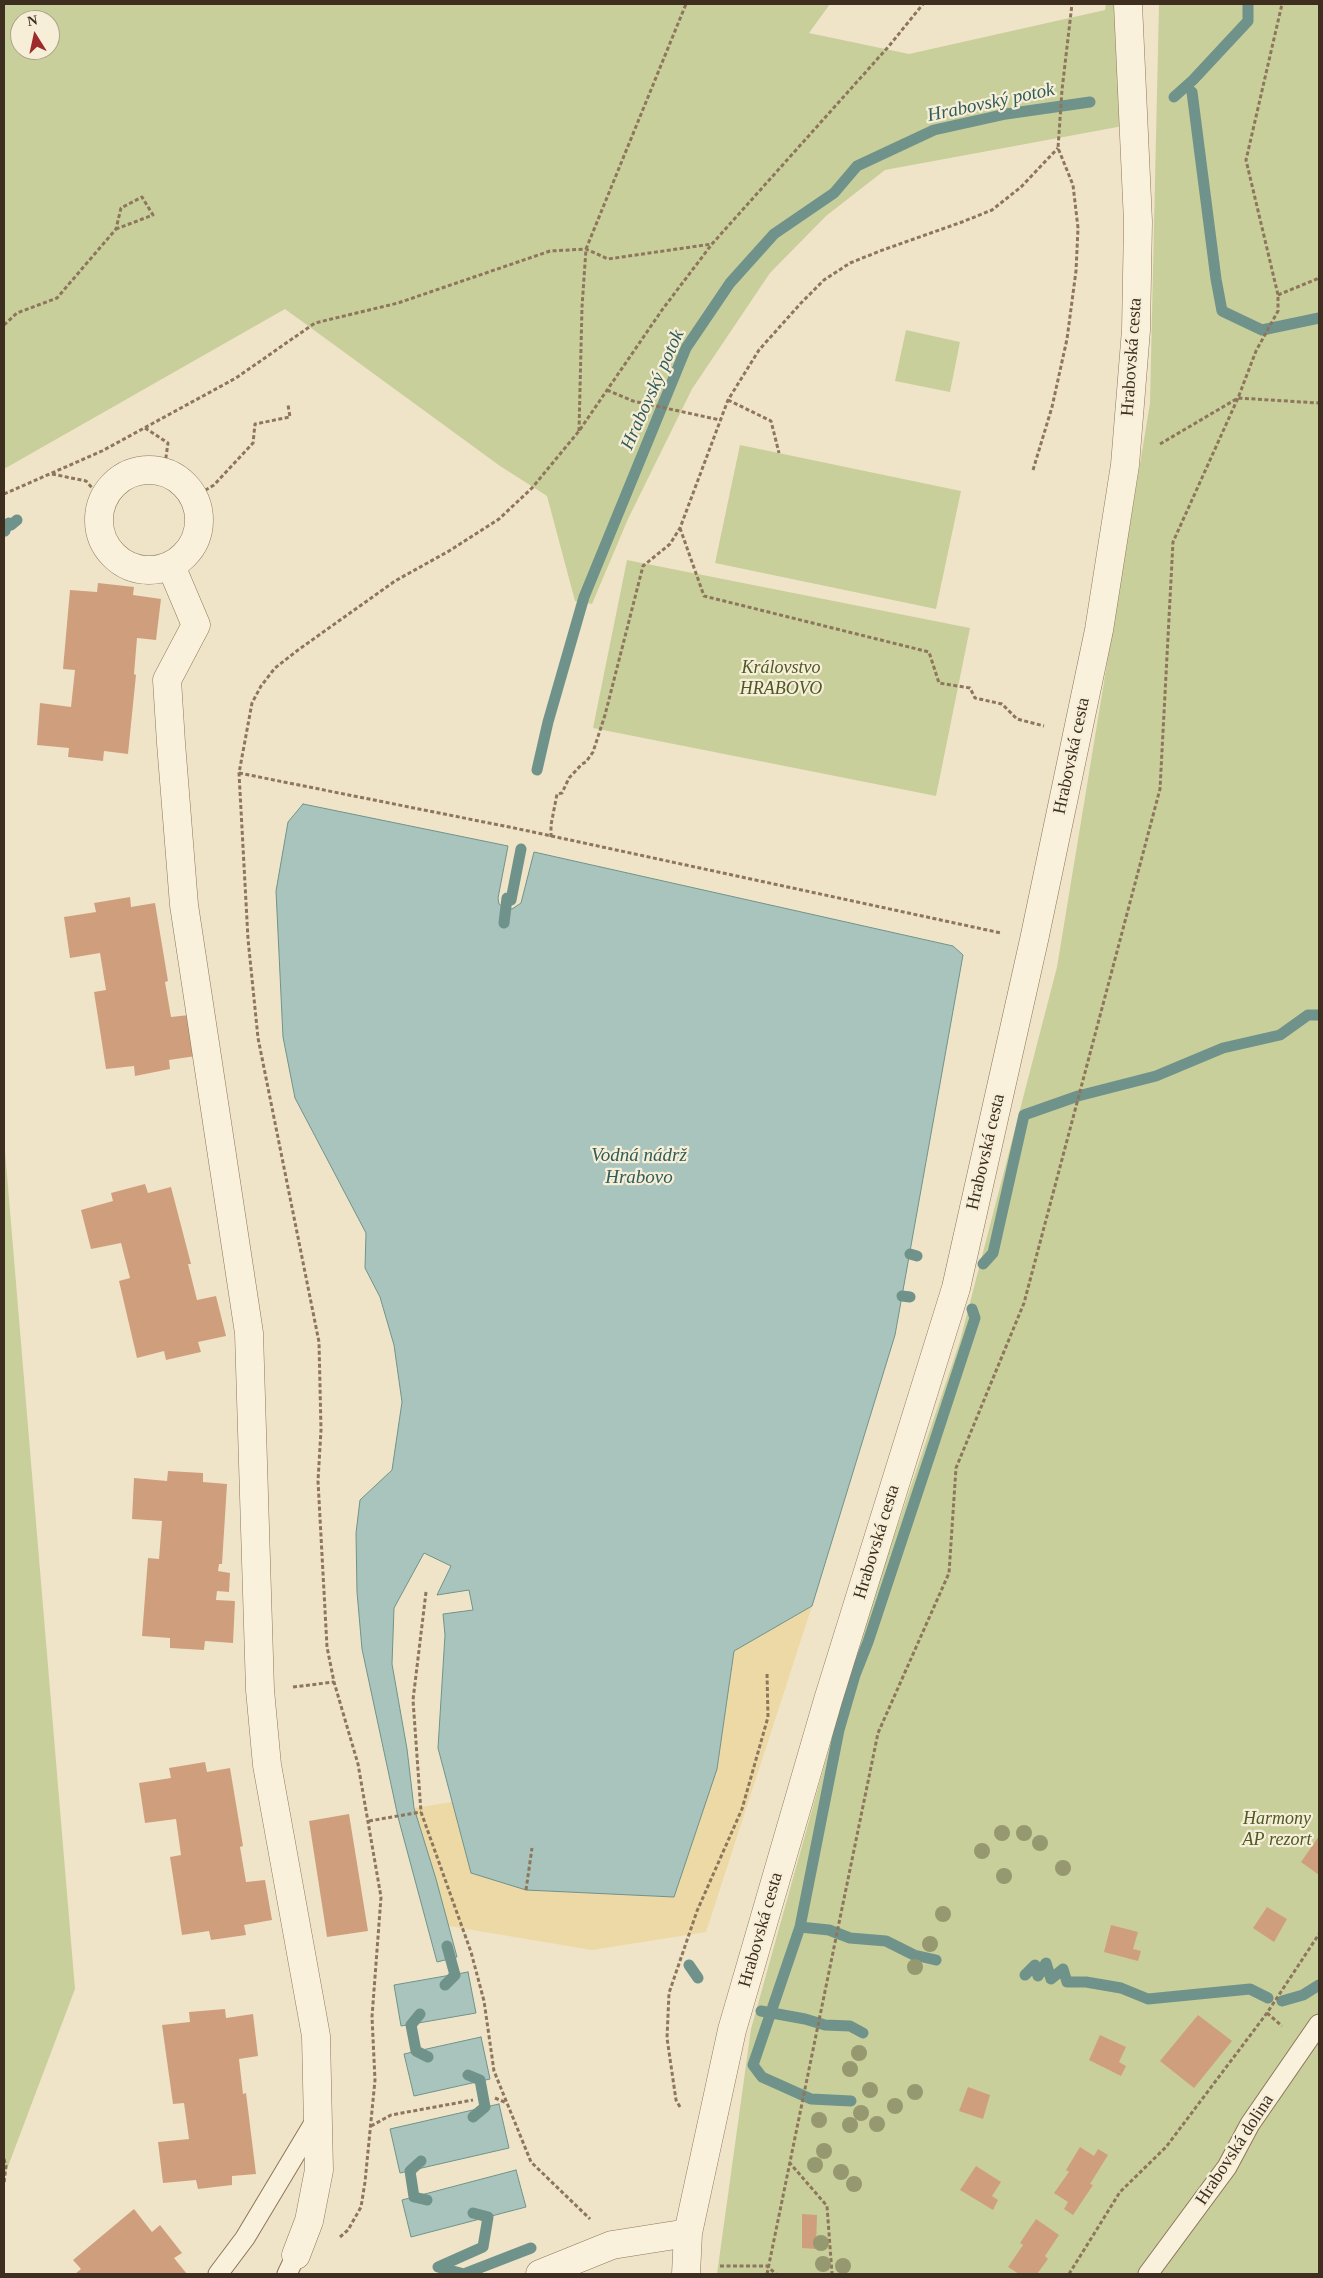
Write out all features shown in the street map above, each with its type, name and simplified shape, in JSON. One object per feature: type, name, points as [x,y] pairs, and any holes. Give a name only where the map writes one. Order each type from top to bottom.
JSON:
[{"type":"street","name":"Hrabovská cesta","points":[[686,2270],[688,2233],[732,2030],[828,1700],[956,1288],[1034,940],[1099,630],[1125,465],[1136,330],[1138,222],[1128,4]]},
{"type":"street","points":[[149,469],[164,471],[176,477],[187,486],[194,497],[199,512],[194,544],[184,556],[171,566],[154,570],[136,569],[120,562],[108,550],[100,534],[98,516],[102,499],[110,487],[121,477],[135,471],[149,469]]},
{"type":"street","points":[[171,566],[196,625],[167,680],[184,905],[249,1333],[260,1690],[267,1765],[316,2036],[319,2170],[309,2222],[292,2265]]},
{"type":"street","points":[[547,2271],[601,2249],[688,2233]]},
{"type":"lane","name":"Hrabovská dolina","points":[[1148,2274],[1226,2167],[1250,2124],[1319,2024]]},
{"type":"lane","points":[[218,2274],[245,2238],[317,2118]]},
{"type":"path","points":[[580,431],[582,307],[586,249],[686,4]]},
{"type":"path","points":[[292,2265],[326,2249],[348,2230],[361,2207],[375,2080],[372,2017],[381,1897],[358,1764],[334,1682],[327,1648],[318,1481],[321,1430],[319,1342],[258,1038],[247,930],[239,772],[252,703],[261,686],[275,668],[395,581],[450,551],[499,519],[532,488],[580,431],[662,310],[712,244],[889,46],[923,4]]},
{"type":"path","points":[[1032,470],[1052,407],[1067,338],[1076,271],[1078,228],[1073,185],[1058,148],[1062,90],[1072,4]]},
{"type":"path","points":[[767,2274],[767,2266],[821,2015],[878,1734],[949,1573],[956,1468],[1024,1304],[1160,789],[1174,542],[1238,398],[1256,351],[1278,311],[1278,295],[1246,160],[1282,4]]},
{"type":"path","points":[[551,837],[551,825],[558,794],[562,793],[569,778],[593,752],[605,715],[643,566],[670,544],[680,528],[728,400],[759,350],[824,280],[850,263],[992,210],[1021,186],[1058,148]]},
{"type":"path","points":[[4,325],[17,313],[57,298],[116,229],[121,208],[142,197],[153,215],[116,229]]},
{"type":"path","points":[[4,494],[102,451],[236,378],[315,323],[398,303],[550,251],[586,249],[608,259],[712,244]]},
{"type":"path","points":[[1278,295],[1319,278]]},
{"type":"path","points":[[608,390],[633,401],[720,420]]},
{"type":"path","points":[[1125,465],[1238,398],[1319,402]]},
{"type":"path","points":[[728,400],[771,421],[780,454]]},
{"type":"path","points":[[194,497],[214,485],[253,444],[255,424],[290,417],[288,405]]},
{"type":"path","points":[[145,428],[168,444],[164,471]]},
{"type":"path","points":[[51,473],[86,481],[102,499]]},
{"type":"path","points":[[680,528],[704,596],[929,652],[939,683],[970,688],[975,698],[1002,704],[1017,719],[1076,734]]},
{"type":"path","points":[[239,772],[1034,940]]},
{"type":"path","points":[[426,1592],[413,1700],[421,1812],[471,1952],[484,2001],[494,2071],[531,2162],[590,2220],[601,2249]]},
{"type":"path","points":[[706,2150],[676,2100],[667,2038],[669,1994],[697,1911],[742,1809],[768,1717],[766,1673]]},
{"type":"path","points":[[260,1690],[334,1682]]},
{"type":"path","points":[[369,1821],[421,1812]]},
{"type":"path","points":[[526,1890],[532,1848]]},
{"type":"path","points":[[1069,2274],[1120,2192],[1166,2147],[1267,2013],[1319,1934]]},
{"type":"path","points":[[495,2098],[507,2103]]},
{"type":"path","points":[[371,2126],[391,2116],[472,2100]]},
{"type":"path","points":[[4,2159],[6,2166],[4,2183]]},
{"type":"path","points":[[789,2162],[826,2206],[832,2274]]},
{"type":"path","points":[[686,2270],[767,2266],[776,2274]]},
{"type":"green space","points":[[4,4],[830,4],[809,33],[909,54],[1105,10],[1106,4],[1119,4],[1123,126],[885,170],[826,216],[770,273],[692,389],[628,519],[592,604],[575,601],[547,496],[500,466],[285,309],[4,469]]},
{"type":"green space","name":"Harmony AP rezort","points":[[1159,4],[1319,4],[1319,2274],[717,2274],[751,2029],[861,1634],[960,1341],[1057,967],[1150,403]]},
{"type":"green space","points":[[906,330],[960,342],[950,392],[895,381]]},
{"type":"green space","points":[[740,445],[961,491],[936,609],[715,563]]},
{"type":"green space","name":"Královstvo HRABOVO","points":[[627,560],[970,628],[936,796],[593,728]]},
{"type":"green space","points":[[4,1139],[75,1989],[4,2177]]},
{"type":"sand","points":[[812,1606],[706,1932],[592,1950],[449,1926],[414,1808],[452,1802],[471,1873],[717,1769],[734,1650]]},
{"type":"water","name":"Vodná nádrž Hrabovo","points":[[303,804],[508,846],[498,898],[499,904],[506,909],[512,909],[521,903],[534,852],[953,946],[963,955],[895,1335],[812,1606],[734,1651],[717,1769],[674,1897],[526,1890],[471,1873],[438,1748],[445,1635],[443,1614],[473,1610],[469,1590],[437,1595],[451,1566],[424,1553],[394,1608],[392,1664],[407,1749],[414,1808],[457,1957],[437,1962],[398,1817],[362,1649],[357,1592],[356,1533],[360,1500],[392,1470],[402,1402],[394,1345],[380,1297],[365,1268],[366,1233],[295,1098],[283,1037],[276,891],[288,822]]},
{"type":"water","points":[[468,1972],[476,2013],[401,2026],[394,1985]]},
{"type":"water","points":[[481,2037],[490,2079],[414,2096],[404,2054]]},
{"type":"water","points":[[499,2104],[509,2148],[400,2173],[390,2129]]},
{"type":"water","points":[[516,2170],[526,2207],[411,2237],[402,2200]]},
{"type":"building","points":[[98,583],[134,587],[133,595],[161,599],[156,640],[137,638],[134,674],[136,675],[128,754],[104,751],[103,761],[68,757],[69,748],[37,745],[40,703],[71,707],[75,670],[63,669],[70,590],[97,592]]},
{"type":"building","points":[[130,897],[131,907],[155,903],[168,981],[165,982],[171,1017],[189,1015],[196,1056],[169,1060],[170,1069],[135,1076],[134,1066],[106,1069],[94,992],[106,990],[100,953],[70,958],[64,917],[96,912],[94,903]]},
{"type":"building","points":[[145,1184],[148,1193],[171,1187],[191,1264],[188,1264],[197,1300],[216,1296],[226,1336],[198,1342],[201,1352],[166,1360],[164,1351],[137,1358],[119,1281],[130,1278],[121,1243],[91,1249],[81,1210],[113,1201],[111,1193]]},
{"type":"building","points":[[168,1471],[203,1473],[203,1482],[227,1484],[222,1564],[219,1564],[218,1571],[230,1573],[229,1592],[217,1591],[216,1600],[235,1601],[233,1643],[205,1641],[204,1650],[170,1648],[170,1638],[142,1636],[148,1558],[159,1559],[162,1521],[132,1519],[134,1478],[167,1481]]},
{"type":"building","points":[[205,1762],[207,1772],[230,1768],[243,1846],[240,1847],[246,1882],[265,1880],[272,1920],[244,1925],[246,1935],[211,1940],[209,1931],[182,1935],[170,1857],[181,1855],[176,1819],[145,1823],[139,1783],[171,1778],[169,1768]]},
{"type":"building","points":[[349,1814],[368,1931],[327,1937],[309,1821]]},
{"type":"building","points":[[1319,1836],[1319,1875],[1301,1862]]},
{"type":"building","points":[[1267,1907],[1287,1919],[1274,1942],[1253,1928]]},
{"type":"building","points":[[1111,1925],[1138,1932],[1133,1949],[1141,1951],[1138,1961],[1104,1952]]},
{"type":"building","points":[[225,2009],[226,2018],[253,2014],[258,2056],[239,2059],[243,2094],[246,2093],[256,2174],[232,2176],[232,2185],[198,2189],[196,2180],[163,2183],[158,2142],[189,2139],[184,2103],[173,2104],[162,2025],[190,2022],[189,2012]]},
{"type":"building","points":[[1198,2015],[1232,2041],[1194,2088],[1160,2061]]},
{"type":"building","points":[[1100,2035],[1126,2047],[1119,2062],[1126,2066],[1121,2076],[1089,2060]]},
{"type":"building","points":[[968,2087],[990,2095],[983,2119],[959,2111]]},
{"type":"building","points":[[1080,2147],[1094,2156],[1098,2149],[1108,2155],[1090,2184],[1093,2185],[1073,2215],[1064,2209],[1068,2202],[1054,2193],[1069,2172],[1066,2170]]},
{"type":"building","points":[[976,2166],[1001,2182],[992,2196],[998,2200],[993,2210],[960,2190]]},
{"type":"building","points":[[134,2209],[152,2232],[160,2225],[182,2253],[174,2258],[187,2274],[75,2274],[81,2269],[73,2260]]},
{"type":"building","points":[[802,2214],[817,2215],[816,2249],[802,2248]]},
{"type":"building","points":[[1036,2219],[1059,2235],[1045,2256],[1048,2259],[1037,2274],[1019,2274],[1008,2267],[1023,2245],[1020,2243]]},
{"type":"waterway","name":"Hrabovský potok","points":[[1174,97],[1193,80],[1248,21],[1248,4]]},
{"type":"waterway","points":[[1192,92],[1216,279],[1222,311],[1262,330],[1319,318]]},
{"type":"waterway","name":"Hrabovský potok","points":[[537,770],[548,722],[584,597],[686,348],[730,283],[774,234],[834,193],[857,166],[934,130],[1006,114],[1090,102]]},
{"type":"waterway","points":[[4,529],[5,531],[6,525],[7,527],[9,523],[11,525],[17,520]]},
{"type":"waterway","name":"Hrabovský potok","points":[[504,923],[507,898],[511,900],[521,849]]},
{"type":"waterway","points":[[983,1264],[993,1253],[1024,1115],[1078,1096],[1156,1076],[1223,1048],[1280,1035],[1308,1015],[1319,1015]]},
{"type":"waterway","points":[[910,1254],[917,1256]]},
{"type":"waterway","points":[[902,1296],[910,1297]]},
{"type":"waterway","points":[[851,2101],[811,2099],[762,2077],[753,2065],[800,1927],[839,1730],[855,1675],[868,1642],[975,1318],[972,1309]]},
{"type":"waterway","points":[[800,1927],[829,1930],[850,1938],[886,1941],[914,1955],[936,1960]]},
{"type":"waterway","name":"Hrabovský potok","points":[[445,1985],[455,1975],[447,1946]]},
{"type":"waterway","points":[[1025,1975],[1035,1965],[1038,1976],[1046,1963],[1051,1979],[1063,1969],[1067,1982],[1086,1982],[1121,1988],[1148,1999],[1250,1989],[1268,1998]]},
{"type":"waterway","points":[[689,1965],[698,1978]]},
{"type":"waterway","points":[[1282,2001],[1303,1995],[1319,1985]]},
{"type":"waterway","points":[[761,2011],[805,2019],[825,2025],[850,2026],[863,2033]]},
{"type":"waterway","name":"Hrabovský potok","points":[[420,2014],[411,2025],[416,2051],[428,2057]]},
{"type":"waterway","name":"Hrabovský potok","points":[[468,2075],[480,2080],[485,2107],[473,2117]]},
{"type":"waterway","name":"Hrabovský potok","points":[[421,2161],[410,2171],[414,2197],[427,2200]]},
{"type":"waterway","name":"Hrabovský potok","points":[[473,2213],[488,2217],[483,2247],[438,2267],[464,2274],[531,2248]]}]
